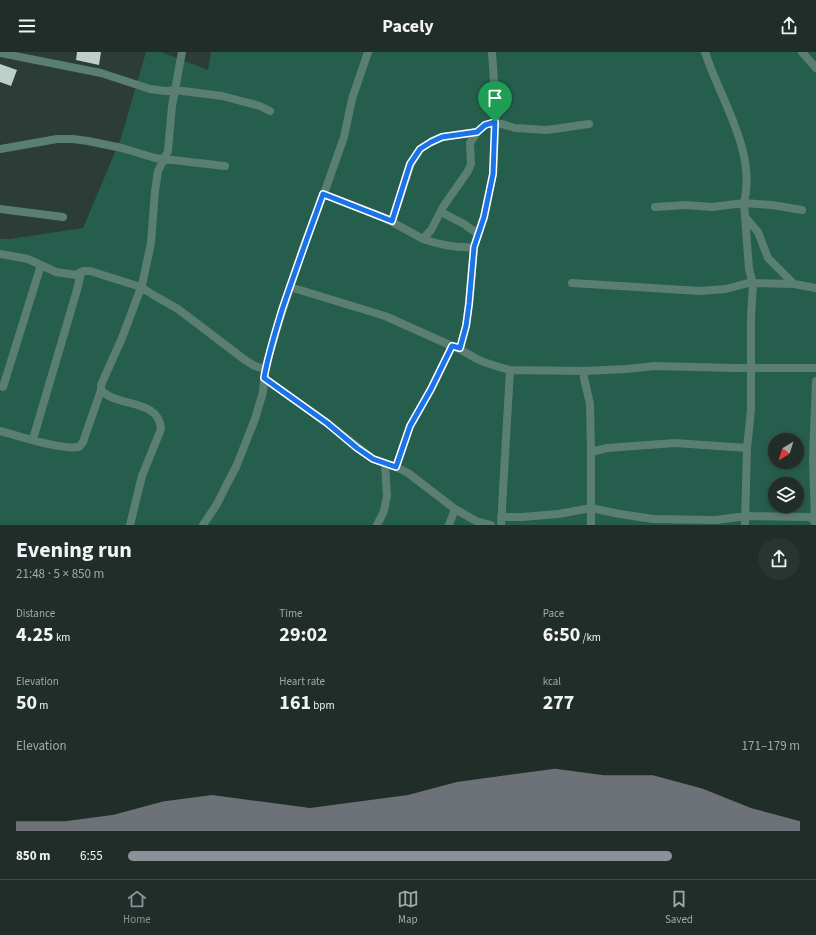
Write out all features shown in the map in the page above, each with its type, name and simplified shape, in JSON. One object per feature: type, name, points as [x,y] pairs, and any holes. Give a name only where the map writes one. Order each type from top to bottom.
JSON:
[{"type":"street","points":[[0,431],[57,446],[74,448],[79,447],[83,442],[102,390],[101,385],[141,287],[151,243],[158,171],[168,151],[172,106],[182,52]]},
{"type":"street","points":[[205,524],[241,457],[261,399],[265,369],[290,287],[344,137],[352,99],[368,52]]},
{"type":"street","points":[[460,348],[466,326],[474,247],[484,217],[493,174],[495,122],[492,52]]},
{"type":"street","points":[[705,52],[710,69],[738,132],[743,153],[747,182],[747,194],[744,203],[749,262],[753,284],[750,317],[751,410],[747,448],[745,525]]},
{"type":"street","points":[[802,52],[815,66]]},
{"type":"street","points":[[0,53],[101,73],[150,88],[166,91],[176,90],[222,96],[260,106],[270,111]]},
{"type":"street","points":[[423,239],[431,230],[470,168],[470,143],[477,132],[485,125],[495,122],[515,128],[547,130],[589,124]]},
{"type":"street","points":[[392,221],[410,164],[420,149],[442,137],[477,132]]},
{"type":"street","points":[[0,149],[56,139],[73,139],[122,148],[155,158],[225,166]]},
{"type":"street","points":[[323,194],[392,221],[423,239],[448,246],[474,247]]},
{"type":"street","points":[[655,207],[686,205],[712,207],[744,203],[772,205],[802,210]]},
{"type":"street","points":[[0,209],[63,217]]},
{"type":"street","points":[[441,212],[464,224],[478,234]]},
{"type":"street","points":[[746,218],[758,232],[768,258],[794,284]]},
{"type":"street","points":[[0,254],[28,259],[56,272],[76,275],[83,271],[90,271],[141,287],[178,309],[245,360],[255,366],[265,369]]},
{"type":"street","points":[[3,387],[41,265]]},
{"type":"street","points":[[33,439],[78,290],[81,273]]},
{"type":"street","points":[[572,283],[700,291],[726,289],[742,284],[794,284],[816,288]]},
{"type":"street","points":[[290,287],[385,316],[452,346],[460,348],[477,359],[510,370],[584,371],[654,366],[816,368]]},
{"type":"street","points":[[396,467],[410,426],[431,389],[452,346]]},
{"type":"street","points":[[510,370],[501,521],[529,516],[558,514],[591,508],[675,522],[716,520],[746,516],[808,517],[812,518],[816,522]]},
{"type":"street","points":[[584,371],[584,378],[590,404],[592,452],[591,525]]},
{"type":"street","points":[[264,378],[327,423],[373,459],[396,467],[417,479],[455,509],[476,521],[491,525]]},
{"type":"street","points":[[816,381],[813,458],[816,522]]},
{"type":"street","points":[[102,390],[109,396],[152,411],[160,422],[160,429],[142,476],[130,525]]},
{"type":"street","points":[[592,452],[607,448],[675,443],[747,448]]},
{"type":"street","points":[[378,525],[384,511],[386,496],[385,464]]},
{"type":"street","points":[[449,525],[455,509]]},
{"type":"green space","points":[[146,52],[161,52],[208,70],[211,52],[816,52],[816,525],[0,525],[0,239],[10,239],[83,228],[121,138]]},
{"type":"building","points":[[77,52],[101,52],[99,65],[76,60]]},
{"type":"building","points":[[0,64],[17,70],[11,86],[0,82]]},
{"type":"route","points":[[495,122],[493,174],[484,217],[474,247],[469,304],[463,339],[460,348],[452,346],[431,389],[410,426],[396,467],[385,464],[373,459],[357,448],[327,423],[264,378],[265,369],[284,306],[323,194],[392,221],[410,164],[420,149],[442,137],[477,132],[485,125],[495,122]]}]
